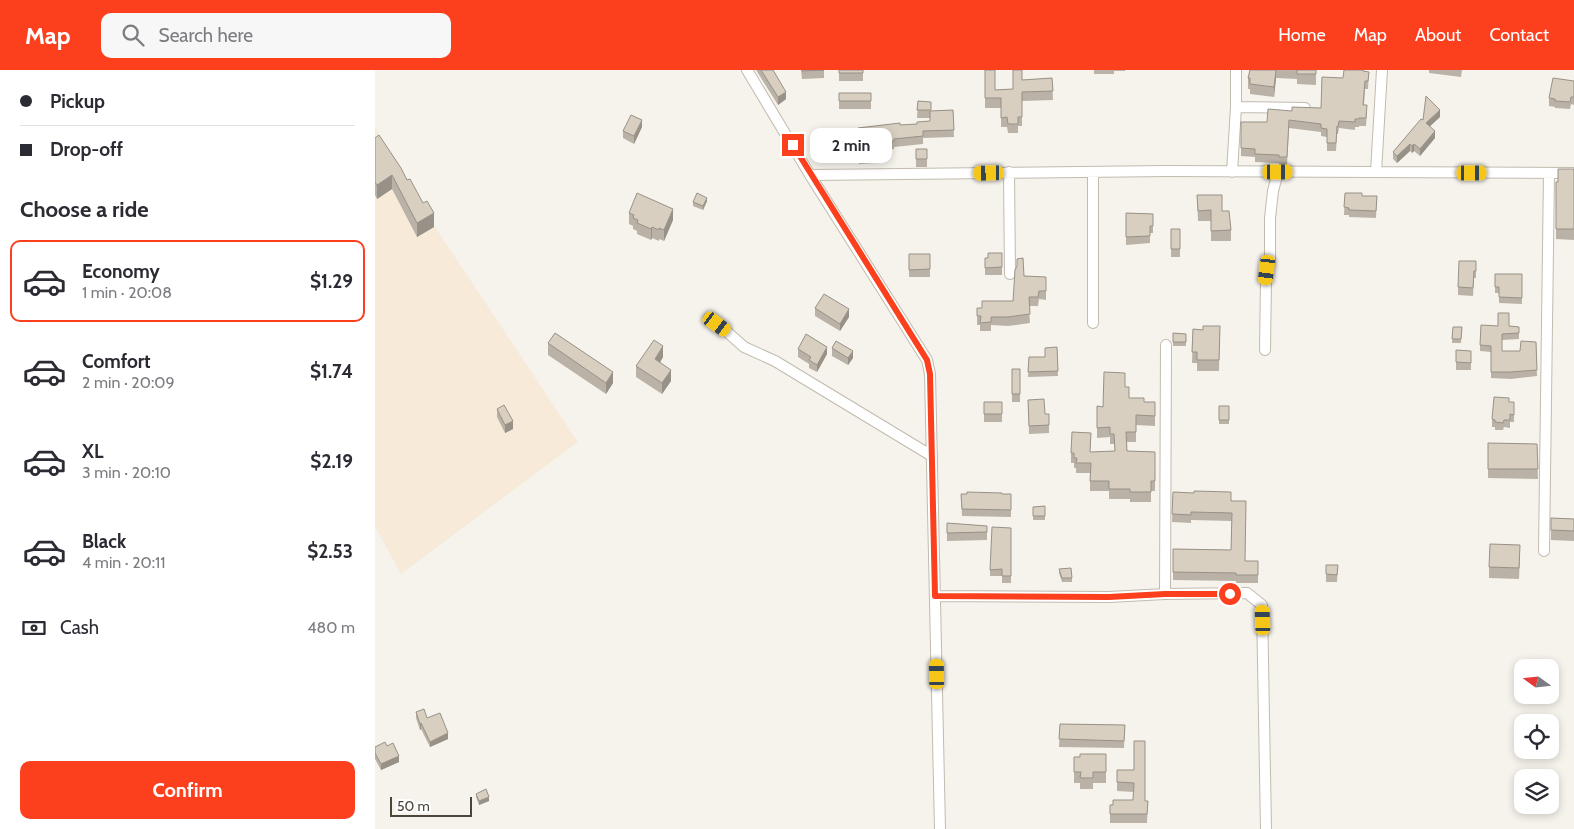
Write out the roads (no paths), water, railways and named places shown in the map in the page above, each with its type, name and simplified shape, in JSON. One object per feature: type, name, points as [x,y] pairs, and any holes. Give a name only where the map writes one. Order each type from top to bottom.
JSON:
[{"type":"street","points":[[747,70],[810,175],[927,360],[930,374],[940,829]]},
{"type":"street","points":[[1231,172],[1236,107],[1236,70]]},
{"type":"street","points":[[1376,172],[1382,70]]},
{"type":"street","points":[[1236,107],[1305,108]]},
{"type":"street","points":[[810,175],[1167,171],[1574,173]]},
{"type":"street","points":[[1009,172],[1010,274]]},
{"type":"street","points":[[1093,172],[1093,323]]},
{"type":"street","points":[[1265,350],[1266,280],[1270,260],[1270,218],[1273,191],[1278,172]]},
{"type":"street","points":[[1544,551],[1549,173]]},
{"type":"street","points":[[709,318],[744,347],[775,361],[932,456]]},
{"type":"street","points":[[1165,594],[1166,345]]},
{"type":"street","points":[[935,596],[1109,597],[1165,594],[1247,594],[1262,604],[1266,829]]}]
